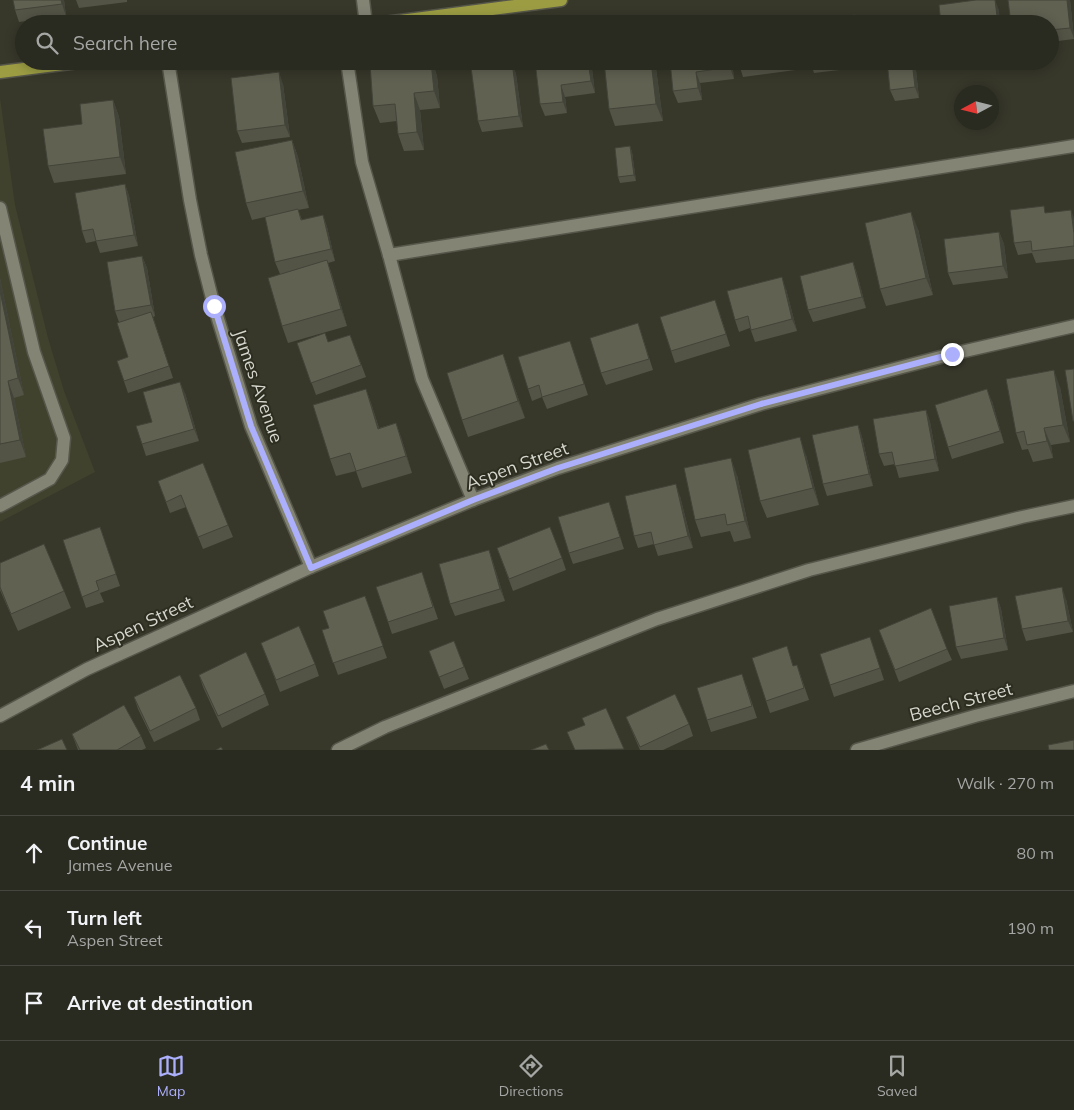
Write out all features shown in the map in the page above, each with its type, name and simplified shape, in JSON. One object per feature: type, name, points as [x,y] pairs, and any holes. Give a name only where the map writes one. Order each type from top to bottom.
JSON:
[{"type":"main road","points":[[446,15],[561,0]]},
{"type":"main road","points":[[0,72],[16,70]]},
{"type":"street","points":[[363,0],[365,15]]},
{"type":"street","name":"James Avenue","points":[[169,70],[190,200],[214,306],[251,426],[311,568]]},
{"type":"street","points":[[348,70],[362,162],[422,379],[473,500]]},
{"type":"street","points":[[389,255],[1074,146]]},
{"type":"street","points":[[0,208],[34,352],[64,438],[62,460],[50,479],[0,506]]},
{"type":"street","name":"Aspen Street","points":[[0,716],[96,665],[311,568],[473,500],[558,468],[761,404],[952,354],[1074,326]]},
{"type":"street","points":[[338,750],[385,727],[657,619],[809,570],[1022,517],[1074,506]]},
{"type":"street","name":"Beech Street","points":[[857,750],[1074,691]]},
{"type":"shaded area","points":[[0,98],[15,205],[48,338],[64,391],[95,472],[0,522]]},
{"type":"building","points":[[13,0],[61,0],[62,4],[15,10]]},
{"type":"building","points":[[976,0],[995,0],[997,15],[940,15],[939,5]]},
{"type":"building","points":[[1008,0],[1067,0],[1070,28],[1059,29],[1059,15],[1010,15]]},
{"type":"building","points":[[370,70],[432,70],[434,91],[414,93],[417,132],[398,134],[395,104],[373,106]]},
{"type":"building","points":[[471,70],[513,70],[519,116],[478,121]]},
{"type":"building","points":[[536,70],[589,70],[591,81],[561,85],[563,102],[540,104]]},
{"type":"building","points":[[605,70],[652,70],[656,104],[609,109]]},
{"type":"building","points":[[671,70],[710,70],[696,72],[698,88],[673,91]]},
{"type":"building","points":[[888,70],[913,70],[915,87],[890,90]]},
{"type":"building","points":[[279,72],[285,125],[237,131],[231,78]]},
{"type":"building","points":[[113,100],[120,157],[48,166],[43,129],[82,124],[80,104]]},
{"type":"building","points":[[292,140],[303,191],[246,203],[235,152]]},
{"type":"building","points":[[630,146],[634,175],[618,177],[615,148]]},
{"type":"building","points":[[125,184],[134,235],[96,241],[93,229],[82,231],[75,193]]},
{"type":"building","points":[[1044,206],[1045,213],[1071,210],[1074,246],[1032,251],[1031,241],[1014,243],[1010,210]]},
{"type":"building","points":[[298,209],[301,220],[323,215],[331,249],[275,262],[265,217]]},
{"type":"building","points":[[911,212],[926,278],[880,289],[865,223]]},
{"type":"building","points":[[999,232],[1003,266],[948,273],[944,239]]},
{"type":"building","points":[[142,256],[151,305],[115,311],[107,262]]},
{"type":"building","points":[[327,260],[341,309],[282,326],[268,278]]},
{"type":"building","points":[[853,262],[862,297],[808,310],[800,276]]},
{"type":"building","points":[[782,277],[792,319],[751,330],[748,316],[735,320],[727,291]]},
{"type":"building","points":[[0,291],[18,378],[8,381],[20,440],[0,444]]},
{"type":"building","points":[[715,300],[726,334],[671,351],[660,317]]},
{"type":"building","points":[[151,312],[169,366],[124,381],[117,361],[128,357],[117,323]]},
{"type":"building","points":[[638,323],[649,359],[601,373],[590,338]]},
{"type":"building","points":[[325,333],[328,342],[350,335],[361,365],[311,383],[297,343]]},
{"type":"building","points":[[570,341],[584,384],[542,397],[539,385],[528,389],[518,357]]},
{"type":"building","points":[[503,354],[518,401],[462,420],[447,373]]},
{"type":"building","points":[[1074,369],[1074,421],[1073,421],[1065,370]]},
{"type":"building","points":[[1054,370],[1063,425],[1044,428],[1047,441],[1027,445],[1024,431],[1016,433],[1006,379]]},
{"type":"building","points":[[180,382],[194,429],[142,444],[136,426],[152,422],[143,392]]},
{"type":"building","points":[[366,389],[378,429],[396,423],[406,456],[356,471],[350,453],[330,459],[313,405]]},
{"type":"building","points":[[987,389],[1000,431],[948,447],[935,405]]},
{"type":"building","points":[[926,410],[935,459],[895,466],[892,452],[879,454],[873,419]]},
{"type":"building","points":[[858,425],[869,474],[823,484],[812,435]]},
{"type":"building","points":[[800,437],[813,488],[760,501],[748,450]]},
{"type":"building","points":[[731,458],[745,521],[727,525],[725,514],[695,520],[684,468]]},
{"type":"building","points":[[203,463],[228,525],[198,537],[181,495],[166,502],[158,481]]},
{"type":"building","points":[[676,484],[688,536],[654,545],[651,532],[634,536],[625,496]]},
{"type":"building","points":[[609,502],[620,537],[569,553],[558,517]]},
{"type":"building","points":[[100,527],[116,574],[96,581],[99,590],[82,597],[63,540]]},
{"type":"building","points":[[550,527],[562,558],[509,579],[497,548]]},
{"type":"building","points":[[44,544],[64,591],[11,614],[0,587],[0,563]]},
{"type":"building","points":[[489,550],[500,589],[450,604],[439,564]]},
{"type":"building","points":[[422,572],[433,607],[388,622],[376,587]]},
{"type":"building","points":[[1062,587],[1068,621],[1022,629],[1015,596]]},
{"type":"building","points":[[365,596],[383,646],[333,663],[322,630],[329,628],[323,611]]},
{"type":"building","points":[[997,597],[1004,638],[956,647],[949,606]]},
{"type":"building","points":[[931,608],[947,649],[895,670],[879,630]]},
{"type":"building","points":[[299,626],[315,664],[276,680],[261,643]]},
{"type":"building","points":[[870,637],[880,668],[830,685],[820,654]]},
{"type":"building","points":[[454,641],[464,667],[439,677],[429,651]]},
{"type":"building","points":[[787,646],[793,666],[797,665],[804,688],[766,701],[752,658]]},
{"type":"building","points":[[246,652],[265,694],[218,716],[199,675]]},
{"type":"building","points":[[742,674],[752,706],[707,720],[697,688]]},
{"type":"building","points":[[180,675],[196,708],[150,731],[134,697]]},
{"type":"building","points":[[675,694],[689,724],[640,747],[626,717]]},
{"type":"building","points":[[124,705],[141,736],[117,750],[80,750],[72,734]]},
{"type":"building","points":[[606,708],[624,749],[575,750],[567,732],[585,725],[582,718]]},
{"type":"building","points":[[62,739],[67,750],[37,750]]},
{"type":"building","points":[[1074,740],[1074,750],[1049,750],[1048,745]]},
{"type":"building","points":[[546,744],[549,750],[531,750]]},
{"type":"route","points":[[214,306],[251,426],[311,568],[473,500],[558,468],[761,404],[952,354]]}]
